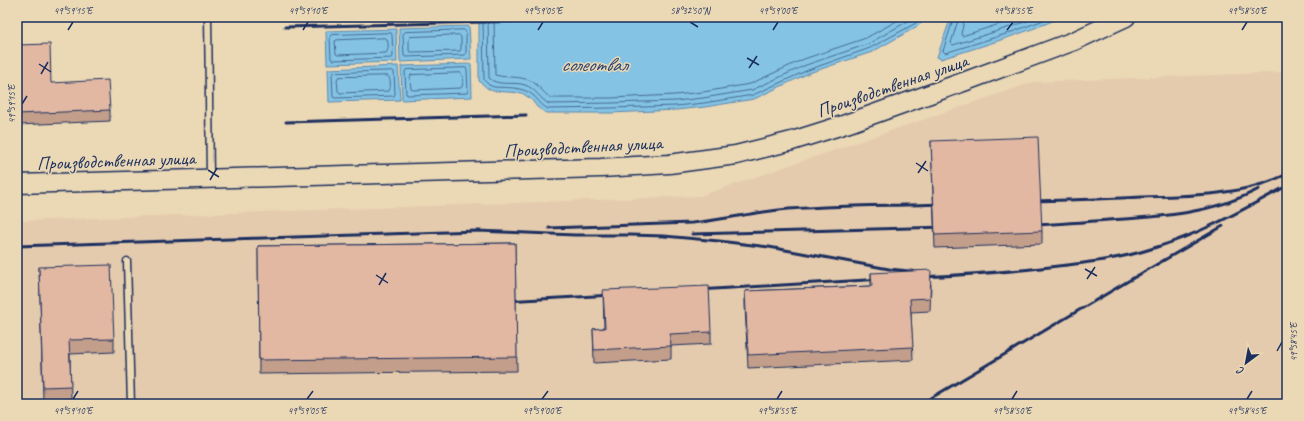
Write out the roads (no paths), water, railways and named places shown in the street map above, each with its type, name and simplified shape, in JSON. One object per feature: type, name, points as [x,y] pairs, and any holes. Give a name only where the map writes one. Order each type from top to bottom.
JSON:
[{"type":"main road","name":"Производственная улица","points":[[17,184],[602,168],[669,164],[736,154],[792,141],[854,122],[1074,41],[1126,17]]},
{"type":"lane","points":[[208,17],[210,178]]},
{"type":"lane","points":[[126,261],[131,404]]},
{"type":"water","name":"солеотвал","points":[[479,17],[928,17],[918,26],[872,52],[809,73],[754,99],[676,110],[611,113],[546,113],[522,93],[493,91],[479,81]]},
{"type":"water","points":[[951,17],[1062,17],[1017,34],[941,59],[937,57]]},
{"type":"water","points":[[469,26],[471,59],[400,62],[399,28]]},
{"type":"water","points":[[396,29],[397,62],[327,64],[326,31]]},
{"type":"water","points":[[471,64],[472,97],[402,100],[401,66]]},
{"type":"water","points":[[398,66],[400,100],[329,102],[328,69]]},
{"type":"railway","points":[[285,27],[525,21]]},
{"type":"railway","points":[[286,122],[526,115]]},
{"type":"railway","points":[[1030,201],[1215,194],[1251,187],[1285,175]]},
{"type":"railway","points":[[921,277],[1034,269],[1090,262],[1129,255],[1188,236],[1283,188]]},
{"type":"railway","points":[[1032,225],[1185,213],[1223,204],[1259,189]]},
{"type":"railway","points":[[549,228],[692,223],[768,211],[799,208],[944,204]]},
{"type":"railway","points":[[921,404],[1223,226]]},
{"type":"railway","points":[[692,234],[946,227]]},
{"type":"railway","points":[[17,246],[477,231],[575,235],[630,235],[664,236],[769,247],[889,269],[920,272]]},
{"type":"railway","points":[[697,290],[883,279]]},
{"type":"railway","points":[[505,301],[613,295]]}]
